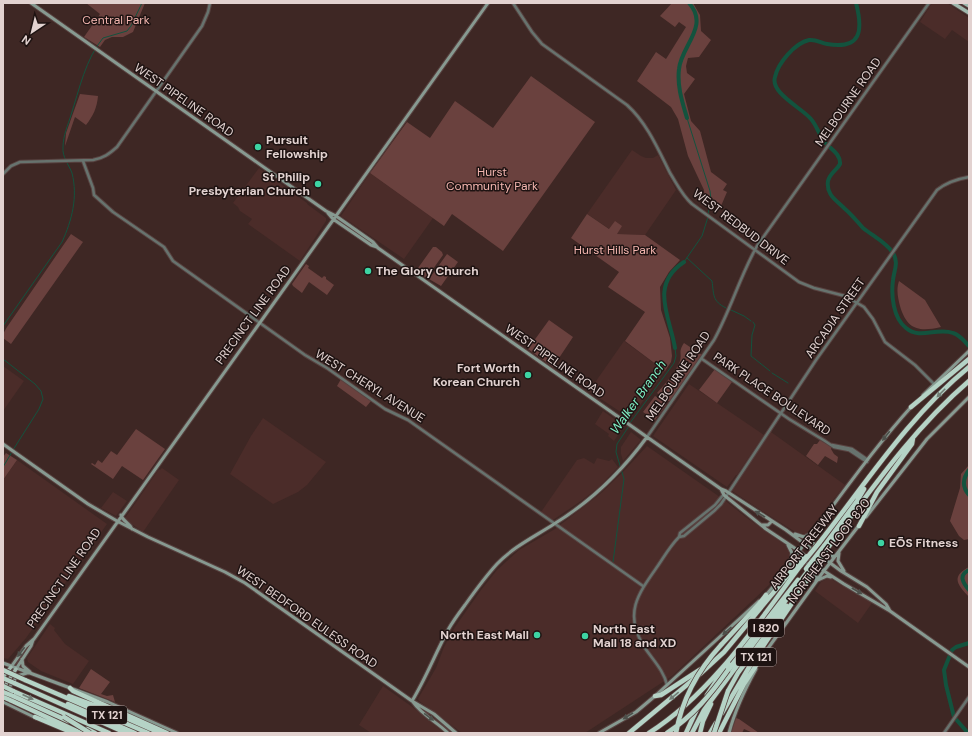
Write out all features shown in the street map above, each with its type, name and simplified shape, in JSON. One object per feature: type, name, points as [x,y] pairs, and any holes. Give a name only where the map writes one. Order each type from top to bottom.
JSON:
[{"type":"highway","points":[[911,407],[969,359]]},
{"type":"highway","name":"AIRPORT FREEWAY","points":[[649,733],[666,722],[685,706],[734,654],[800,564],[819,543],[915,419],[969,367]]},
{"type":"highway","name":"AIRPORT FREEWAY","points":[[708,733],[712,726],[715,725],[808,572],[819,561],[826,547],[913,437],[954,394],[969,381]]},
{"type":"highway","points":[[859,526],[877,492],[912,444],[913,437]]},
{"type":"highway","points":[[667,733],[682,723],[699,707],[808,572],[826,547],[874,472]]},
{"type":"highway","points":[[629,733],[724,652],[800,564]]},
{"type":"highway","points":[[714,733],[728,691],[738,673],[807,576],[808,572]]},
{"type":"highway","name":"I 820","points":[[692,733],[714,695],[808,572]]},
{"type":"highway","points":[[676,733],[684,703],[694,681],[705,663],[766,595]]},
{"type":"highway","points":[[655,696],[661,695],[696,673],[731,644]]},
{"type":"highway","points":[[719,733],[744,684],[766,650]]},
{"type":"highway","name":"I 820","points":[[686,733],[696,712],[734,654]]},
{"type":"highway","name":"TX 121","points":[[3,670],[148,733]]},
{"type":"highway","points":[[3,678],[126,733]]},
{"type":"highway","points":[[3,687],[13,690],[109,733]]},
{"type":"highway","points":[[70,688],[73,691],[167,733]]},
{"type":"highway","name":"TX 121","points":[[3,692],[10,700],[95,733]]},
{"type":"highway","points":[[54,692],[66,694],[160,733]]},
{"type":"highway","points":[[700,733],[703,721],[714,695]]},
{"type":"highway","points":[[3,696],[74,731]]},
{"type":"highway","points":[[45,697],[73,706],[135,733]]},
{"type":"highway","points":[[43,704],[90,733]]},
{"type":"highway","points":[[35,717],[81,733]]},
{"type":"main road","name":"WEST PIPELINE ROAD","points":[[31,3],[326,211],[371,245],[378,248],[721,489],[760,524],[799,551],[824,571],[890,611]]},
{"type":"main road","name":"PRECINCT LINE ROAD","points":[[3,687],[31,646],[34,639],[121,515],[488,3]]},
{"type":"main road","points":[[953,3],[969,13]]},
{"type":"main road","points":[[964,3],[969,6]]},
{"type":"main road","name":"NORTHEAST LOOP 820","points":[[667,685],[766,595],[896,423],[969,351]]},
{"type":"main road","name":"NORTHEAST LOOP 820","points":[[729,733],[744,692],[766,650],[830,562],[839,553],[927,439],[969,397]]},
{"type":"main road","name":"MELBOURNE ROAD","points":[[412,701],[422,685],[448,629],[490,572],[503,558],[520,544],[555,524],[595,494],[617,472],[647,437]]},
{"type":"main road","name":"WEST BEDFORD EULESS ROAD","points":[[3,444],[88,504],[117,521],[242,581],[412,701],[434,714],[456,733]]},
{"type":"main road","name":"WEST PIPELINE ROAD","points":[[726,494],[786,530],[844,573],[867,587],[886,604],[890,611]]},
{"type":"main road","points":[[121,515],[123,520],[131,525],[132,529]]},
{"type":"main road","points":[[760,524],[768,525],[772,521]]},
{"type":"main road","points":[[786,530],[800,537],[804,537],[813,532],[813,543],[829,556],[834,556],[839,553]]},
{"type":"main road","points":[[787,543],[792,550],[789,564]]},
{"type":"main road","points":[[839,553],[838,561],[844,573]]},
{"type":"main road","points":[[787,568],[795,560],[801,559],[815,570],[816,581],[827,576],[836,579]]},
{"type":"main road","points":[[890,611],[969,666]]},
{"type":"main road","name":"PRECINCT LINE ROAD","points":[[3,678],[26,646],[34,639]]},
{"type":"main road","points":[[22,659],[23,666],[35,675]]},
{"type":"main road","points":[[3,663],[108,702],[177,733]]},
{"type":"main road","points":[[27,673],[17,676],[4,694],[4,697],[35,717],[68,733]]},
{"type":"main road","points":[[599,733],[636,712],[667,685]]},
{"type":"main road","points":[[3,702],[10,700]]},
{"type":"main road","name":"WEST BEDFORD EULESS ROAD","points":[[412,701],[418,709],[448,733]]},
{"type":"main road","points":[[442,727],[445,733]]},
{"type":"street","points":[[3,174],[7,169],[24,161],[101,159],[109,154],[117,147],[202,26],[210,3]]},
{"type":"street","name":"WEST REDBUD DRIVE","points":[[513,3],[536,38],[542,44],[627,105],[639,116],[646,126],[682,193],[688,201],[712,220],[755,249],[799,282],[814,288],[845,296],[857,302],[868,312],[885,342],[915,365],[934,384]]},
{"type":"street","name":"MELBOURNE ROAD","points":[[647,437],[702,359],[719,331],[743,273],[755,249],[929,3]]},
{"type":"street","name":"WEST CHERYL AVENUE","points":[[83,160],[93,188],[94,196],[113,212],[164,247],[173,261],[305,355],[327,368],[385,409],[408,420],[643,586]]},
{"type":"street","points":[[3,166],[7,169]]},
{"type":"street","name":"ARCADIA STREET","points":[[726,494],[816,360],[937,190],[955,180],[969,177]]},
{"type":"street","name":"PARK PLACE BOULEVARD","points":[[702,359],[780,413],[832,445],[852,449],[867,461]]},
{"type":"street","points":[[667,685],[665,678],[642,644],[634,627],[634,609],[637,596],[679,537],[680,533],[715,505],[726,494]]},
{"type":"street","points":[[665,678],[675,678]]},
{"type":"street","points":[[944,733],[969,697]]},
{"type":"shaded area","points":[[932,3],[947,3],[969,18],[969,42],[952,30],[945,39],[920,22]]},
{"type":"shaded area","points":[[632,150],[646,158],[653,158],[658,155],[676,190],[645,235],[617,234],[587,214]]},
{"type":"shaded area","points":[[259,168],[326,218],[326,221],[300,261],[248,224],[252,219],[240,211],[233,203]]},
{"type":"shaded area","points":[[370,173],[433,218],[404,259],[341,216]]},
{"type":"shaded area","points":[[624,341],[665,371],[629,420],[622,413],[589,391]]},
{"type":"shaded area","points":[[3,366],[24,381],[3,411]]},
{"type":"shaded area","points":[[689,384],[764,435],[727,487],[653,436]]},
{"type":"shaded area","points":[[603,411],[624,426],[614,441],[608,436],[609,434],[595,424]]},
{"type":"shaded area","points":[[263,418],[326,462],[307,485],[298,492],[273,504],[230,474],[251,436]]},
{"type":"shaded area","points":[[631,432],[640,439],[640,441],[623,461],[621,447]]},
{"type":"shaded area","points":[[771,432],[845,485],[806,534],[797,533],[732,491]]},
{"type":"shaded area","name":"North East Mall","points":[[647,446],[787,546],[790,556],[769,585],[672,676],[585,733],[462,733],[419,701],[418,699],[436,668],[444,647],[455,627],[497,570],[519,550],[555,529],[600,494]]},
{"type":"shaded area","points":[[584,458],[594,464],[597,458],[609,461],[612,459],[618,467],[599,487],[553,520],[541,512],[577,460]]},
{"type":"shaded area","points":[[17,460],[107,524],[26,638],[8,659],[3,658],[3,480]]},
{"type":"shaded area","points":[[162,468],[179,480],[143,532],[125,518],[159,469],[160,470]]},
{"type":"shaded area","points":[[113,492],[127,501],[116,516],[101,508]]},
{"type":"shaded area","points":[[831,579],[872,603],[858,623],[815,591],[821,582]]},
{"type":"shaded area","points":[[50,624],[55,628],[54,630],[65,644],[89,661],[73,684],[41,671],[28,662],[27,658]]},
{"type":"shaded area","points":[[383,686],[415,709],[442,731],[441,733],[371,733],[359,725]]},
{"type":"green space","name":"Central Park","points":[[86,3],[145,3],[133,32],[123,37],[112,37],[105,40],[100,47],[84,37],[100,14]]},
{"type":"green space","points":[[672,3],[693,3],[700,15],[701,31],[711,40],[699,57],[688,58],[686,66],[687,73],[695,79],[684,94],[691,121],[700,131],[711,172],[727,184],[723,190],[727,192],[721,206],[705,202],[704,190],[688,156],[678,119],[671,107],[637,81],[656,52],[666,59],[686,27],[679,22],[675,27],[660,16]]},
{"type":"green space","name":"Hurst Community Park","points":[[531,76],[595,122],[503,251],[452,214],[444,226],[370,173],[407,122],[430,138],[455,101],[493,128]]},
{"type":"green space","points":[[80,94],[98,96],[96,108],[86,125],[75,117],[65,146],[66,133]]},
{"type":"green space","name":"Hurst Hills Park","points":[[587,214],[609,229],[615,221],[622,226],[617,234],[645,235],[680,260],[669,272],[660,287],[661,310],[670,338],[672,356],[671,362],[665,371],[625,341],[645,312],[608,287],[619,272],[571,238]]},
{"type":"green space","points":[[71,234],[83,242],[11,344],[3,338],[3,334]]},
{"type":"green space","points":[[433,247],[436,247],[442,252],[443,255],[428,276],[425,277],[418,272],[418,268]]},
{"type":"green space","points":[[447,254],[458,262],[441,286],[429,279]]},
{"type":"green space","points":[[306,264],[309,266],[308,268],[322,278],[324,276],[326,277],[326,279],[334,285],[327,295],[309,282],[302,293],[293,286],[292,284]]},
{"type":"green space","points":[[899,281],[925,300],[941,327],[933,329],[920,329],[910,325],[906,320],[900,306],[897,291]]},
{"type":"green space","points":[[549,320],[573,337],[553,367],[528,349]]},
{"type":"green space","points":[[684,343],[702,355],[670,401],[668,401],[657,393],[670,378],[678,365],[680,361],[681,348]]},
{"type":"green space","points":[[715,369],[732,382],[717,403],[699,390]]},
{"type":"green space","points":[[341,379],[371,401],[366,407],[337,386]]},
{"type":"green space","points":[[655,396],[666,403],[666,405],[655,420],[643,412]]},
{"type":"green space","points":[[136,429],[165,449],[143,480],[122,466],[113,479],[91,464],[92,463],[95,465],[98,460],[102,463],[111,451],[117,455]]},
{"type":"green space","points":[[820,440],[832,447],[831,449],[834,454],[838,457],[837,463],[825,456],[818,465],[806,456],[814,444],[817,444]]},
{"type":"green space","points":[[6,453],[17,460],[3,480],[3,457]]},
{"type":"green space","points":[[969,465],[969,539],[964,540],[959,536],[950,521],[960,488],[961,474]]},
{"type":"green space","points":[[969,567],[969,597],[959,585],[958,578],[959,574]]},
{"type":"green space","points":[[91,669],[110,682],[101,694],[107,696],[113,695],[115,702],[79,688]]},
{"type":"green space","points":[[736,718],[759,733],[753,733],[744,729],[742,733],[731,733]]},
{"type":"waterway","points":[[3,326],[62,242],[69,225],[74,200],[74,182],[63,151],[63,143],[80,85],[92,55],[103,38],[127,31],[142,3]]},
{"type":"waterway","name":"Walker Branch","points":[[687,118],[680,94],[679,69],[684,52],[696,28],[697,20],[695,11],[689,3]]},
{"type":"waterway","points":[[856,3],[859,29],[857,36],[853,41],[847,44],[839,45],[809,40],[798,45],[783,60],[775,77],[775,83],[777,89],[811,119],[827,145],[839,157],[840,164],[830,176],[828,181],[828,186],[832,197],[852,215],[863,228],[884,243],[893,253],[896,260],[892,286],[893,299],[898,318],[902,324],[906,328],[917,333],[941,331],[953,333],[960,337],[969,346]]},
{"type":"waterway","name":"Walker Branch","points":[[687,118],[710,191],[711,200],[708,214]]},
{"type":"waterway","name":"Walker Branch","points":[[684,262],[702,236],[708,217]]},
{"type":"waterway","points":[[687,258],[712,281],[714,297],[718,303],[726,308]]},
{"type":"waterway","name":"Walker Branch","points":[[675,348],[666,313],[664,291],[667,281],[673,271],[684,262]]},
{"type":"waterway","points":[[731,310],[751,321]]},
{"type":"waterway","points":[[753,322],[755,325],[752,335],[751,356],[770,371]]},
{"type":"waterway","name":"Walker Branch","points":[[630,423],[674,363],[676,356],[675,348]]},
{"type":"waterway","points":[[3,359],[35,384],[41,391],[43,399],[39,409],[13,450]]},
{"type":"waterway","points":[[772,373],[788,383]]},
{"type":"waterway","name":"Walker Branch","points":[[613,562],[624,479],[616,452],[617,444],[629,426]]},
{"type":"waterway","points":[[3,467],[12,452]]},
{"type":"waterway","points":[[969,470],[965,476],[964,482],[965,489],[969,495]]},
{"type":"waterway","points":[[969,570],[963,577],[963,582],[969,590]]},
{"type":"waterway","points":[[968,733],[954,717],[944,670],[952,650],[956,647],[969,643]]},
{"type":"place","name":"Pursuit Fellowship","points":[[258,147]]},
{"type":"place","name":"St Philip Presbyterian Church","points":[[318,184]]},
{"type":"place","name":"The Glory Church","points":[[368,271]]},
{"type":"place","name":"Fort Worth Korean Church","points":[[528,375]]},
{"type":"place","name":"EŌS Fitness","points":[[881,543]]},
{"type":"place","name":"North East Mall","points":[[537,635]]},
{"type":"place","name":"North East Mall 18 and XD","points":[[585,636]]}]
